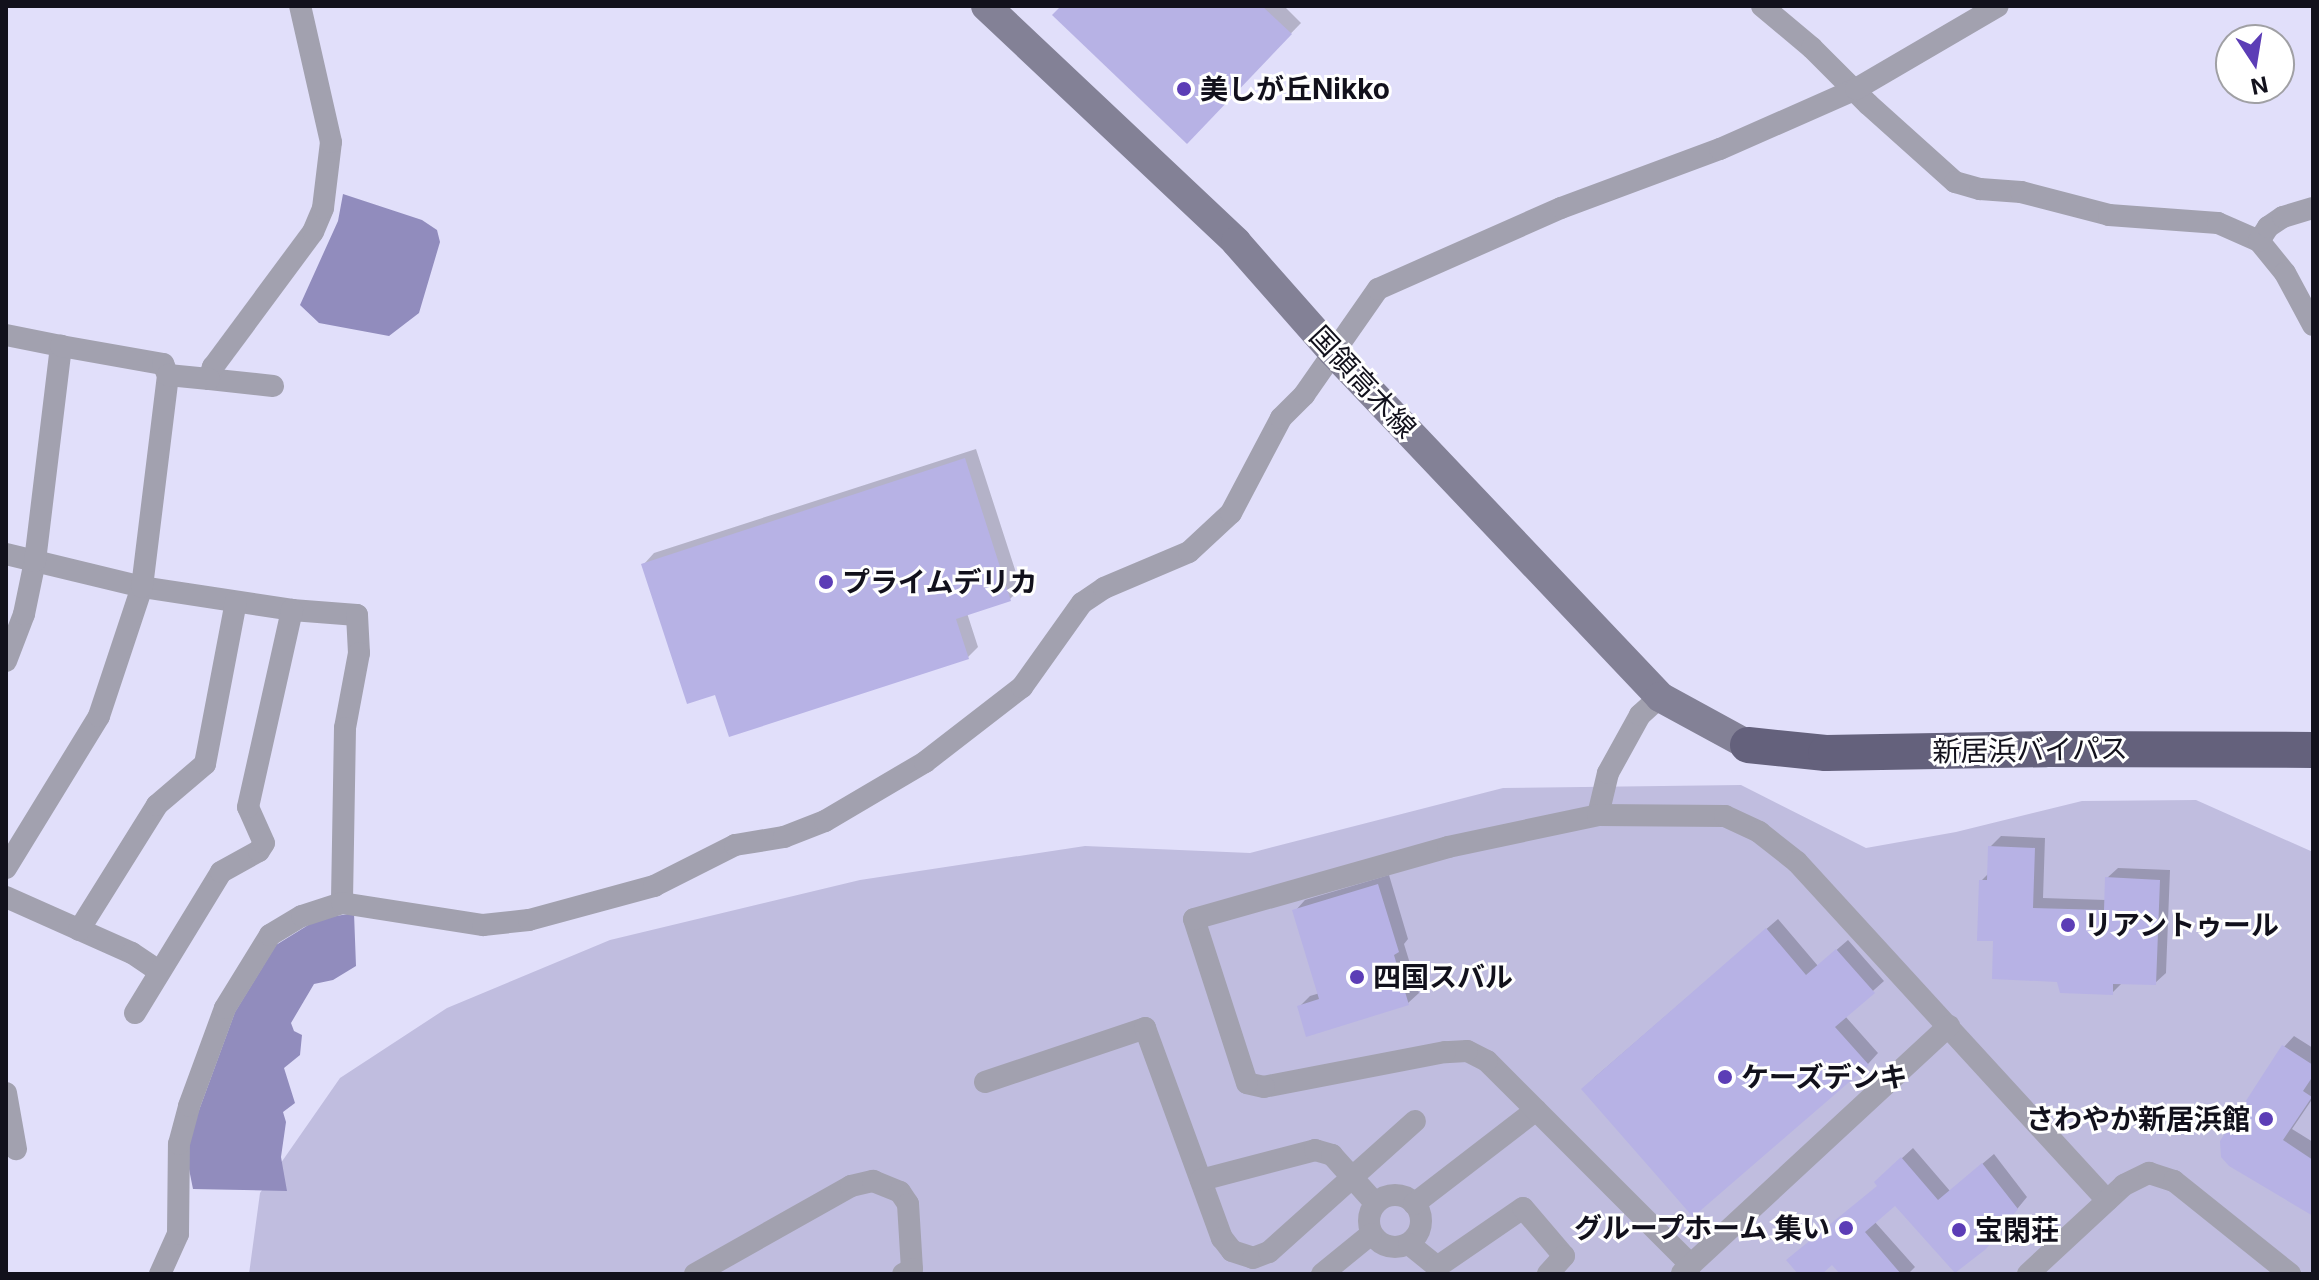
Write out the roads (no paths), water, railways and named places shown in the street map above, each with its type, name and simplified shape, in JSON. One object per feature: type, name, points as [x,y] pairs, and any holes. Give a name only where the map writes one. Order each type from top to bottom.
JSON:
[{"type":"highway","name":"新居浜バイパス","points":[[1748,745],[1826,753],[2046,749],[2313,750]]},
{"type":"main road","name":"国領高木線","points":[[986,6],[1236,242],[1333,352],[1660,697],[1748,745]]},
{"type":"street","points":[[209,379],[213,367],[313,232],[323,208],[331,142],[300,6]]},
{"type":"street","points":[[1762,6],[1955,182],[1980,189],[2021,192],[2109,215],[2218,223],[2259,241],[2285,273],[2313,325]]},
{"type":"street","points":[[160,1274],[178,1234],[179,1144],[189,1106],[225,1008],[270,935],[302,916],[342,903],[483,925],[529,920],[654,886],[735,845],[784,837],[825,821],[925,762],[1022,687],[1082,603],[1104,588],[1189,552],[1231,513],[1281,418],[1304,395],[1378,289],[1561,208],[1720,149],[1856,89],[1998,6]]},
{"type":"street","points":[[2259,241],[2268,227],[2283,217],[2313,208]]},
{"type":"street","points":[[6,335],[163,364],[168,375],[142,587],[99,716],[6,868]]},
{"type":"street","points":[[6,661],[24,614],[35,561],[61,346]]},
{"type":"street","points":[[168,375],[273,386]]},
{"type":"street","points":[[6,554],[142,587],[292,610],[357,615],[359,653],[345,728],[342,903]]},
{"type":"street","points":[[79,930],[157,805],[205,764],[236,602]]},
{"type":"street","points":[[135,1013],[221,872],[259,851],[264,843],[248,807],[292,610]]},
{"type":"street","points":[[1598,815],[1608,773],[1640,715],[1660,697]]},
{"type":"street","points":[[1949,1026],[1686,1269],[1487,1061],[1467,1051],[1264,1087],[1247,1083],[1194,919],[1448,847],[1598,815],[1725,816],[1759,832],[1797,862],[1949,1026],[2107,1200]]},
{"type":"street","points":[[6,897],[132,953],[159,971]]},
{"type":"street","points":[[985,1082],[1145,1028],[1222,1238],[1232,1251],[1253,1258],[1269,1252],[1415,1121]]},
{"type":"street","points":[[6,1093],[16,1149]]},
{"type":"street","points":[[1414,1204],[1536,1110]]},
{"type":"street","points":[[1201,1180],[1315,1150],[1332,1155],[1355,1177],[1375,1203]]},
{"type":"street","points":[[2028,1274],[2124,1185],[2149,1173],[2174,1181],[2290,1274]]},
{"type":"street","points":[[695,1274],[851,1186],[873,1181],[900,1192],[908,1204],[912,1269],[903,1274]]},
{"type":"street","points":[[1399,1195],[1414,1204],[1419,1211],[1420,1229],[1409,1244],[1401,1247],[1384,1245],[1371,1234],[1368,1218],[1375,1203],[1399,1195]]},
{"type":"street","points":[[1409,1244],[1432,1270],[1523,1208],[1564,1256],[1548,1274]]},
{"type":"street","points":[[1322,1274],[1371,1234]]},
{"type":"place","name":"美しが丘Nikko","points":[[1184,89]]},
{"type":"place","name":"プライムデリカ","points":[[826,582]]},
{"type":"place","name":"リアントゥール","points":[[2068,925]]},
{"type":"place","name":"四国スバル","points":[[1357,977]]},
{"type":"place","name":"ケーズデンキ","points":[[1725,1077]]},
{"type":"place","name":"さわやか新居浜館","points":[[2266,1119]]},
{"type":"place","name":"グループホーム 集い","points":[[1846,1228]]},
{"type":"place","name":"宝閑荘","points":[[1959,1230]]}]
